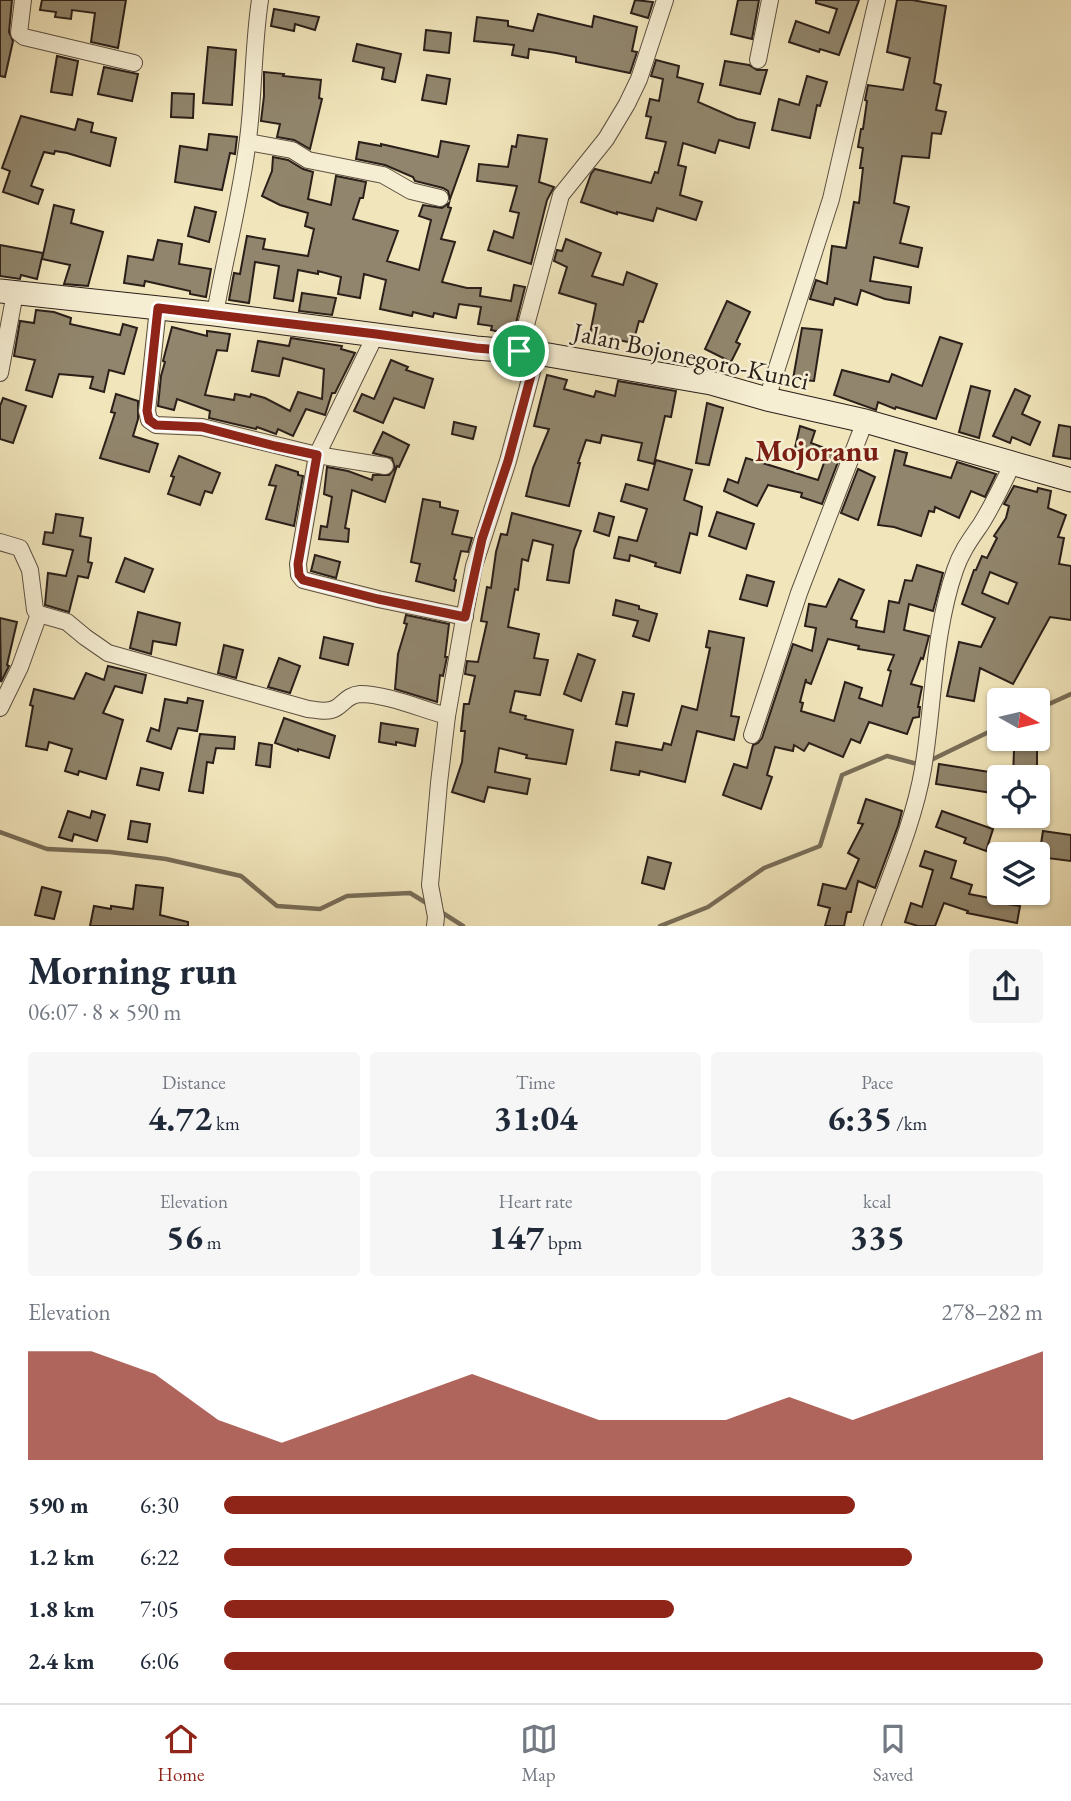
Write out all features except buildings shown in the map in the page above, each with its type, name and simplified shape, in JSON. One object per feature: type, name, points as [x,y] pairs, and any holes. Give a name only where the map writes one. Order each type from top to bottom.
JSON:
[{"type":"main road","name":"Jalan Bojonegoro-Kunci","points":[[8,292],[528,352],[711,383],[766,399],[865,421],[1071,480]]},
{"type":"street","points":[[23,0],[18,27],[19,33],[24,37],[134,63]]},
{"type":"street","points":[[215,314],[248,142],[260,0]]},
{"type":"street","points":[[435,922],[430,885],[447,716],[477,557],[508,461],[561,195],[606,139],[627,104],[639,79],[665,0]]},
{"type":"street","points":[[758,60],[770,0]]},
{"type":"street","points":[[766,399],[831,199],[877,0]]},
{"type":"street","points":[[248,142],[292,150],[308,160],[383,175],[411,191],[440,198]]},
{"type":"street","points":[[0,373],[8,292]]},
{"type":"street","points":[[158,308],[147,411],[149,420],[156,425],[202,427],[317,455],[385,466]]},
{"type":"street","points":[[376,334],[317,455],[298,564],[299,575],[303,580],[378,599],[465,617]]},
{"type":"street","points":[[752,735],[799,593],[865,421]]},
{"type":"street","points":[[872,926],[899,852],[922,774],[936,655],[955,569],[966,542],[981,524],[1013,463]]},
{"type":"street","points":[[0,542],[20,548],[27,559],[35,610],[39,614],[67,621],[108,653],[308,709],[335,709],[344,700],[357,694],[447,716]]},
{"type":"street","points":[[0,708],[20,667],[39,614]]},
{"type":"waterway","points":[[1050,704],[1071,694]]},
{"type":"waterway","points":[[929,761],[987,733]]},
{"type":"waterway","points":[[660,926],[708,907],[764,868],[820,846],[842,775],[887,756],[921,765]]},
{"type":"waterway","points":[[0,832],[47,849],[110,852],[166,859],[241,876],[277,906],[320,909],[347,896],[410,893],[428,904]]},
{"type":"waterway","points":[[438,910],[463,926]]},
{"type":"district","name":"Mojoranu","points":[[817,450]]},
{"type":"route","points":[[158,308],[476,348],[519,351],[537,353],[508,461],[474,566],[465,617],[303,580],[299,575],[298,564],[317,455],[202,427],[156,425],[149,420],[147,411],[158,308]]}]
